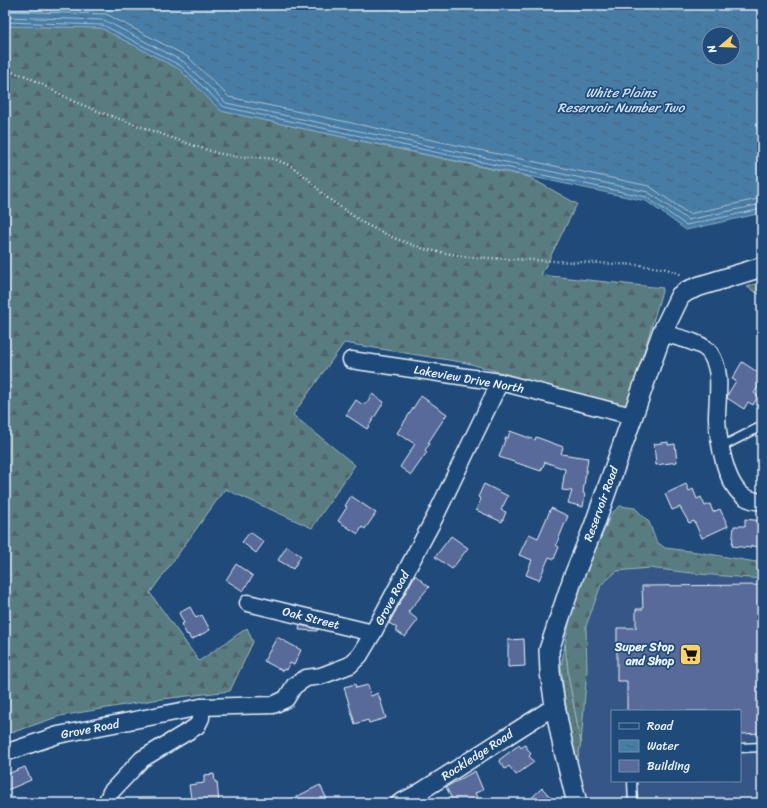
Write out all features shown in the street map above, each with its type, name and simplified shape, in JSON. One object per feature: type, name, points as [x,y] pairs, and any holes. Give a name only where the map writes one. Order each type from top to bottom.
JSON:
[{"type":"street","name":"Reservoir Road","points":[[577,803],[563,747],[555,706],[550,672],[549,650],[573,578],[594,526],[662,333],[680,296],[687,291],[762,267]]},
{"type":"street","points":[[662,333],[700,345],[709,351],[718,370],[717,419],[724,465],[731,481],[741,495],[753,501],[762,502]]},
{"type":"street","name":"Lakeview Drive North","points":[[351,360],[500,382],[632,416]]},
{"type":"street","name":"Grove Road","points":[[5,753],[58,735],[201,707],[273,705],[286,699],[294,686],[306,678],[321,676],[350,665],[360,655],[373,633],[435,517],[500,382]]},
{"type":"street","name":"Oak Street","points":[[248,603],[373,633]]},
{"type":"street","name":"Rockledge Road","points":[[399,803],[420,792],[555,706]]},
{"type":"street","points":[[106,803],[111,792],[142,759],[197,726],[201,718],[201,707]]},
{"type":"lane","points":[[721,447],[762,426]]},
{"type":"lane","points":[[741,748],[762,747]]},
{"type":"lane","points":[[632,782],[633,803]]},
{"type":"path","points":[[5,70],[26,76],[73,101],[100,112],[189,144],[217,153],[238,157],[274,159],[291,166],[307,178],[326,197],[364,224],[394,238],[424,249],[467,258],[639,265],[667,269],[686,278]]},
{"type":"shaded area","points":[[649,568],[762,579],[762,803],[589,803],[577,762],[581,743],[587,670],[586,626],[601,585],[617,571]]},
{"type":"green space","points":[[5,26],[101,28],[179,69],[221,111],[529,177],[577,204],[541,275],[663,288],[627,408],[467,363],[344,343],[293,415],[355,465],[312,528],[225,489],[150,593],[199,661],[247,628],[253,642],[230,691],[154,700],[60,716],[5,735]]},
{"type":"green space","points":[[762,282],[762,296],[747,287]]},
{"type":"green space","points":[[620,506],[635,508],[649,522],[656,541],[665,548],[762,563],[762,579],[649,568],[617,571],[601,585],[586,626],[587,670],[581,743],[569,680],[565,643],[576,592],[612,513]]},
{"type":"green space","points":[[565,643],[569,680],[581,743],[577,762],[567,714],[561,667]]},
{"type":"water","name":"White Plains Reservoir Number Two","points":[[5,5],[762,5],[762,213],[686,230],[646,201],[221,111],[179,69],[101,28],[5,26]]},
{"type":"building","points":[[742,362],[762,375],[762,381],[754,393],[758,396],[753,405],[748,402],[744,409],[727,398],[736,381],[732,379]]},
{"type":"building","points":[[372,394],[384,402],[367,429],[346,415],[356,400],[363,405],[364,403],[366,404]]},
{"type":"building","points":[[421,396],[447,414],[428,443],[430,444],[425,450],[427,452],[411,475],[400,467],[415,444],[397,433]]},
{"type":"building","points":[[510,431],[535,440],[536,437],[563,447],[561,454],[588,458],[583,493],[585,494],[583,507],[568,503],[572,491],[562,490],[565,469],[545,462],[541,471],[499,457],[506,437],[508,438]]},
{"type":"building","points":[[668,442],[668,445],[675,444],[677,462],[656,465],[654,444]]},
{"type":"building","points":[[484,484],[508,496],[501,510],[506,512],[502,522],[476,510],[481,499],[478,497]]},
{"type":"building","points":[[686,484],[689,491],[693,489],[697,499],[701,497],[705,506],[710,504],[713,512],[720,509],[728,526],[702,538],[694,521],[689,523],[680,507],[672,510],[665,494]]},
{"type":"building","points":[[351,496],[376,513],[365,529],[362,527],[358,534],[338,521],[347,507],[345,506]]},
{"type":"building","points":[[551,508],[568,516],[556,545],[559,547],[554,559],[549,557],[539,580],[526,575],[532,560],[519,555],[529,534],[538,538]]},
{"type":"building","points":[[745,519],[762,521],[762,547],[751,546],[751,548],[732,546],[734,526],[745,526]]},
{"type":"building","points":[[250,532],[264,542],[256,553],[242,542]]},
{"type":"building","points":[[451,536],[468,548],[452,569],[435,557]]},
{"type":"building","points":[[287,546],[301,556],[293,569],[278,560]]},
{"type":"building","points":[[236,564],[253,576],[243,591],[226,580]]},
{"type":"building","points":[[415,575],[429,587],[408,612],[418,620],[405,637],[395,630],[397,628],[389,623]]},
{"type":"building","name":"Super Stop and Shop","points":[[762,585],[762,733],[741,734],[741,710],[627,710],[627,681],[617,681],[617,628],[636,628],[636,609],[643,609],[642,586]]},
{"type":"building","points":[[190,607],[196,618],[202,615],[210,630],[191,640],[181,624],[184,623],[179,613]]},
{"type":"building","points":[[300,625],[318,629],[317,631],[299,630]]},
{"type":"building","points":[[277,637],[301,650],[294,665],[290,663],[287,670],[284,669],[283,671],[264,661]]},
{"type":"building","points":[[524,639],[525,666],[508,667],[508,640]]},
{"type":"building","points":[[355,684],[356,688],[368,685],[371,696],[378,693],[386,718],[369,723],[368,720],[355,724],[344,687]]},
{"type":"building","points":[[519,745],[521,748],[525,745],[531,754],[529,756],[534,762],[516,775],[509,766],[505,769],[499,760]]},
{"type":"building","points":[[25,767],[31,780],[5,791],[5,775]]},
{"type":"building","points":[[475,771],[483,790],[475,793],[478,800],[472,803],[454,803],[446,787]]},
{"type":"building","points":[[214,774],[215,782],[217,782],[219,803],[194,803],[193,798],[191,798],[189,785],[204,783],[204,775]]},
{"type":"building","points":[[320,785],[327,799],[318,803],[284,803]]},
{"type":"building","points":[[542,788],[556,803],[526,803]]},
{"type":"place","name":"Super Stop and Shop","points":[[690,654]]}]
